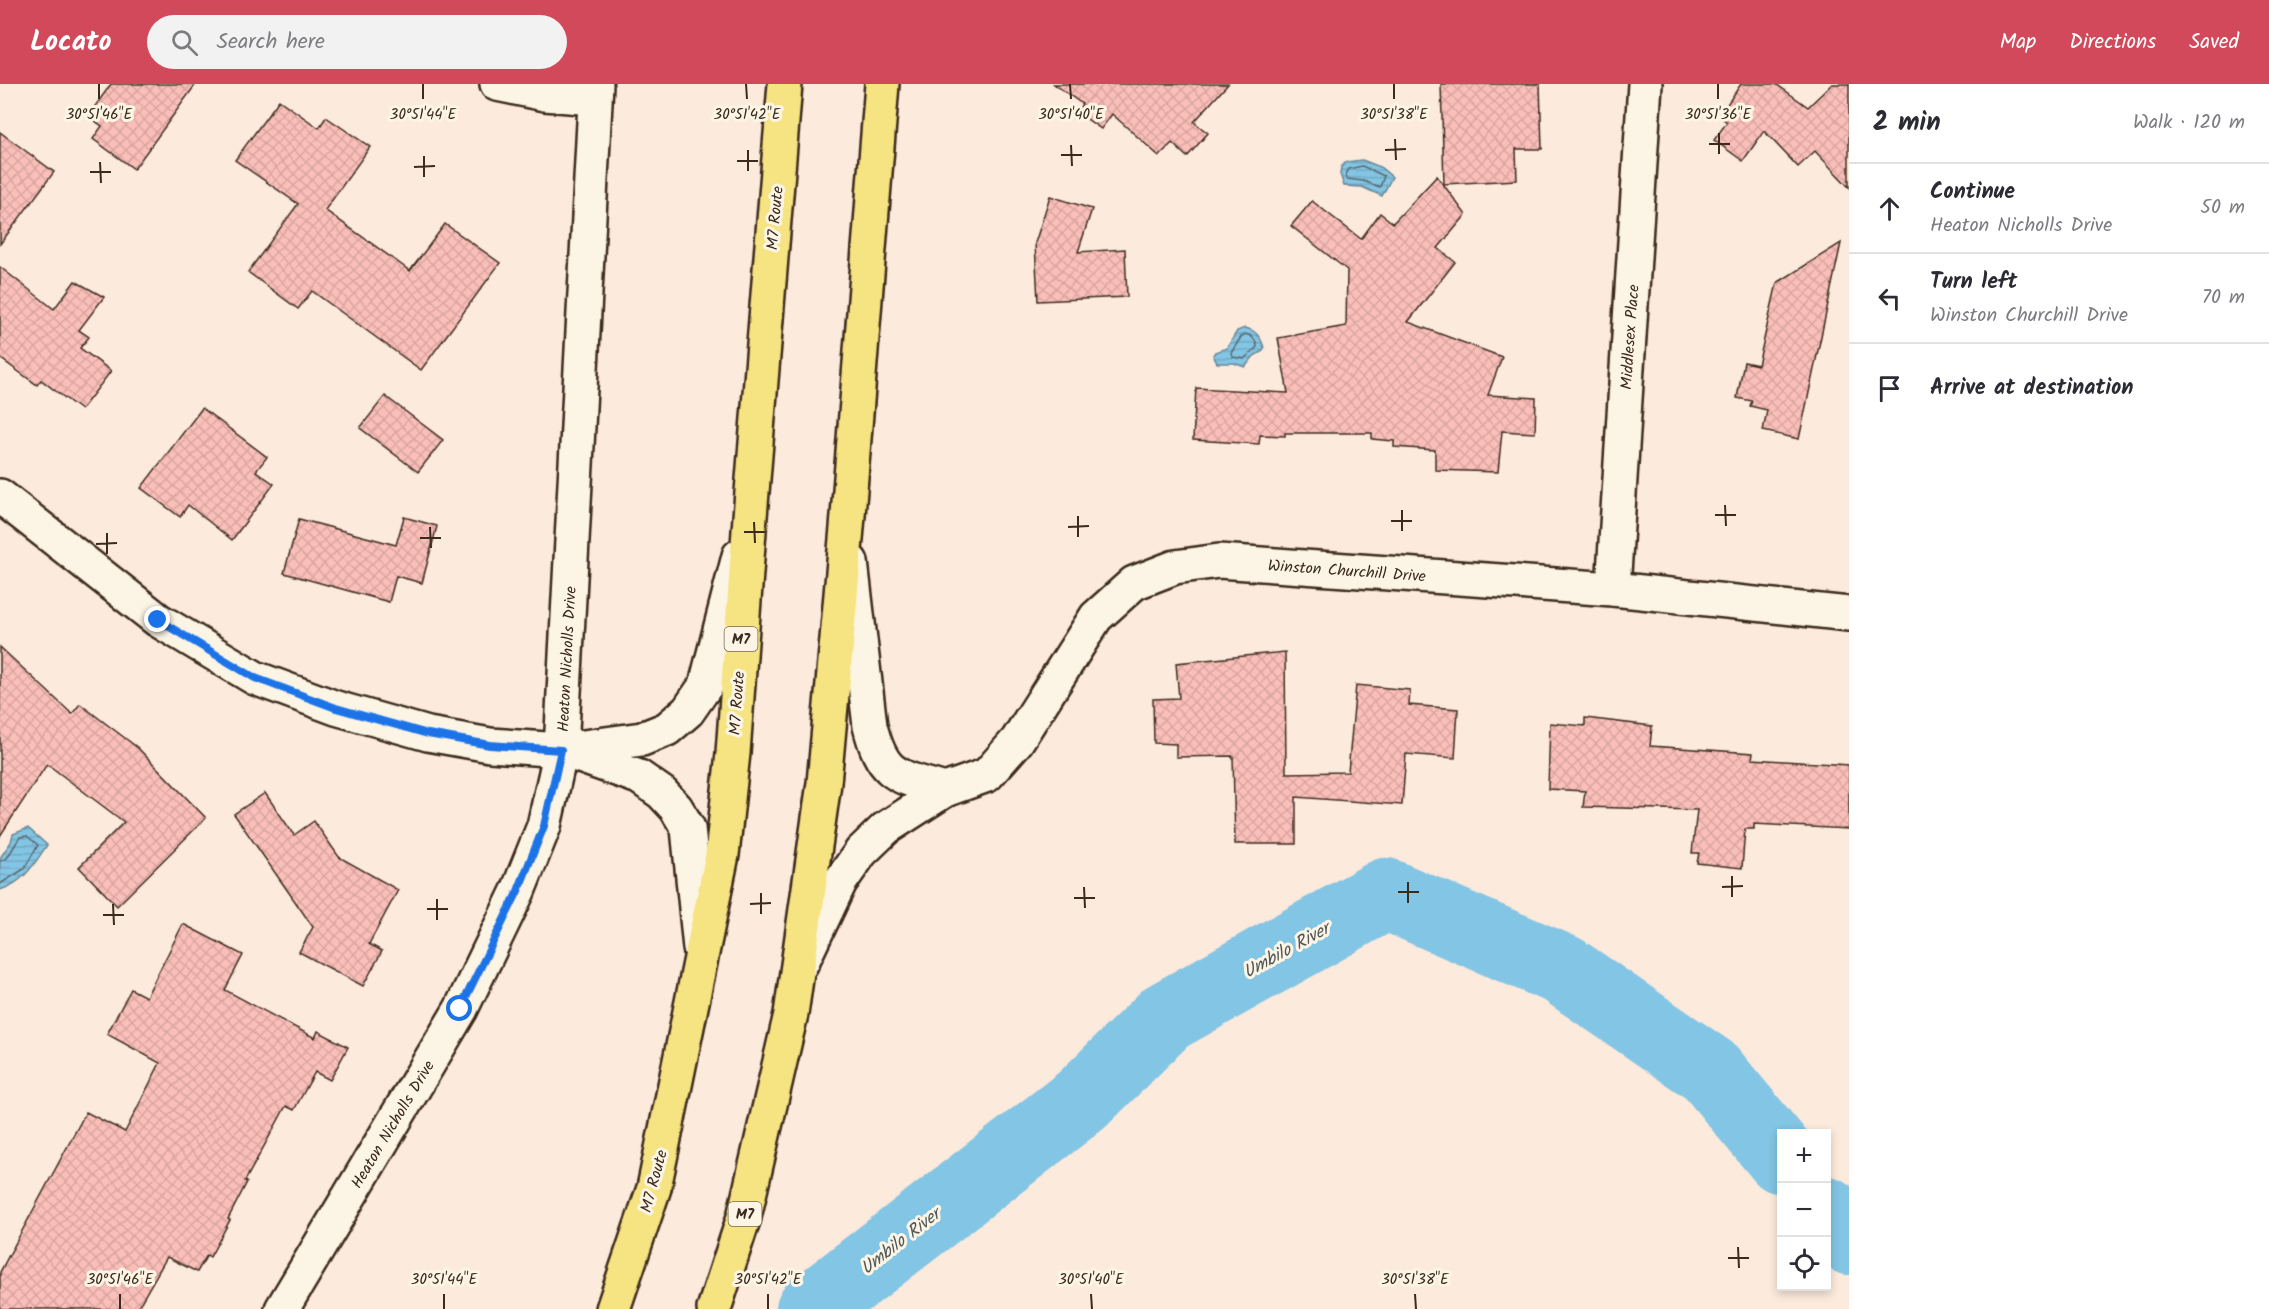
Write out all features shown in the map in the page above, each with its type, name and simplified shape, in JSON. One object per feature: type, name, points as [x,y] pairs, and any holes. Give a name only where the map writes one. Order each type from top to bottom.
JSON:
[{"type":"highway","name":"M7 Route","points":[[613,1309],[654,1188],[723,843],[733,753],[785,84]]},
{"type":"highway","name":"M7","points":[[714,1309],[744,1217],[768,1117],[798,970],[824,783],[847,528],[882,84]]},
{"type":"street","points":[[497,84],[545,94],[595,91]]},
{"type":"street","name":"Middlesex Place","points":[[1613,589],[1645,84]]},
{"type":"street","name":"Heaton Nicholls Drive","points":[[282,1309],[460,1009],[518,891],[544,826],[561,750],[595,91]]},
{"type":"street","points":[[0,496],[158,620],[255,678],[336,708],[428,734],[490,745],[561,750],[642,739],[667,729],[688,711],[706,685],[750,516]]},
{"type":"street","points":[[847,528],[870,726],[876,751],[887,767],[903,777],[945,790]]},
{"type":"street","name":"Winston Churchill Drive","points":[[798,970],[840,882],[861,852],[886,828],[945,790],[987,775],[1017,741],[1096,617],[1134,583],[1175,567],[1219,561],[1613,589],[1849,614]]},
{"type":"street","points":[[561,750],[639,777],[663,793],[676,808],[688,828],[701,962]]},
{"type":"water","points":[[1362,160],[1380,167],[1392,177],[1382,196],[1362,187],[1344,186],[1340,174],[1341,167],[1346,162]]},
{"type":"water","points":[[1245,328],[1252,330],[1260,337],[1263,351],[1254,356],[1245,367],[1234,363],[1217,363],[1213,355],[1215,352],[1227,348],[1237,331]]},
{"type":"water","points":[[28,828],[47,845],[22,878],[0,890],[0,858],[11,842],[13,834]]},
{"type":"building","points":[[111,84],[196,84],[134,169],[93,139],[102,126],[88,116]]},
{"type":"building","points":[[1054,84],[1228,84],[1194,122],[1208,133],[1187,157],[1172,143],[1159,156],[1112,114],[1101,129],[1077,112],[1082,104]]},
{"type":"building","points":[[1441,84],[1540,84],[1542,149],[1516,149],[1517,180],[1444,184]]},
{"type":"building","points":[[1741,84],[1776,84],[1808,107],[1832,84],[1849,84],[1849,187],[1815,151],[1798,167],[1764,131],[1743,161],[1714,140],[1727,122],[1719,116]]},
{"type":"building","points":[[279,100],[319,128],[326,117],[370,147],[325,210],[410,271],[445,224],[500,263],[421,370],[312,291],[298,309],[248,272],[298,204],[235,160]]},
{"type":"building","points":[[0,132],[54,172],[0,244]]},
{"type":"building","points":[[1437,176],[1466,215],[1438,248],[1455,262],[1408,322],[1502,357],[1488,395],[1536,398],[1535,433],[1502,431],[1498,472],[1435,470],[1435,450],[1394,447],[1394,441],[1372,439],[1372,433],[1260,435],[1259,444],[1193,440],[1196,388],[1288,393],[1278,338],[1346,326],[1347,270],[1291,226],[1312,201],[1361,239],[1380,213],[1393,223]]},
{"type":"building","points":[[1050,196],[1092,209],[1078,252],[1125,249],[1127,297],[1038,301],[1035,243]]},
{"type":"building","points":[[1841,243],[1799,439],[1763,431],[1767,410],[1750,406],[1752,401],[1737,398],[1744,362],[1758,365],[1777,283]]},
{"type":"building","points":[[0,267],[54,309],[75,281],[104,297],[79,330],[89,337],[80,348],[111,371],[81,410],[41,380],[37,385],[0,358]]},
{"type":"building","points":[[385,396],[443,440],[418,472],[360,428]]},
{"type":"building","points":[[202,408],[267,457],[256,471],[274,484],[232,540],[188,505],[180,517],[141,488]]},
{"type":"building","points":[[404,517],[437,526],[422,583],[396,576],[389,602],[284,573],[299,519],[396,545]]},
{"type":"building","points":[[0,647],[72,714],[80,704],[138,748],[206,818],[117,906],[79,867],[124,822],[47,764],[0,836]]},
{"type":"building","points":[[1285,652],[1286,773],[1348,772],[1356,685],[1410,690],[1409,705],[1458,709],[1455,758],[1406,754],[1402,805],[1296,797],[1296,844],[1235,844],[1233,756],[1176,757],[1176,744],[1154,743],[1153,699],[1179,698],[1176,663]]},
{"type":"building","points":[[1585,718],[1652,726],[1650,746],[1753,753],[1752,759],[1849,765],[1849,829],[1754,824],[1754,829],[1745,829],[1742,868],[1697,863],[1699,853],[1692,853],[1697,810],[1583,807],[1585,791],[1548,789],[1550,723],[1585,726]]},
{"type":"building","points":[[265,793],[294,835],[314,821],[339,857],[398,890],[369,944],[382,951],[363,986],[299,952],[313,927],[234,814]]},
{"type":"building","points":[[183,924],[243,955],[225,990],[315,1038],[318,1031],[348,1047],[330,1080],[315,1072],[294,1110],[286,1106],[245,1181],[247,1182],[228,1219],[230,1220],[210,1257],[207,1255],[197,1272],[167,1257],[137,1309],[0,1309],[0,1272],[86,1112],[125,1132],[160,1063],[107,1034],[131,989],[146,997]]},
{"type":"waterway","name":"Umbilo River","points":[[812,1309],[1082,1100],[1166,1017],[1386,894],[1563,970],[1710,1071],[1777,1152]]},
{"type":"waterway","name":"Umbilo River","points":[[1831,1218],[1849,1239]]},
{"type":"route","points":[[158,620],[255,678],[336,708],[428,734],[490,745],[561,750],[544,826],[518,891],[460,1009]]}]
